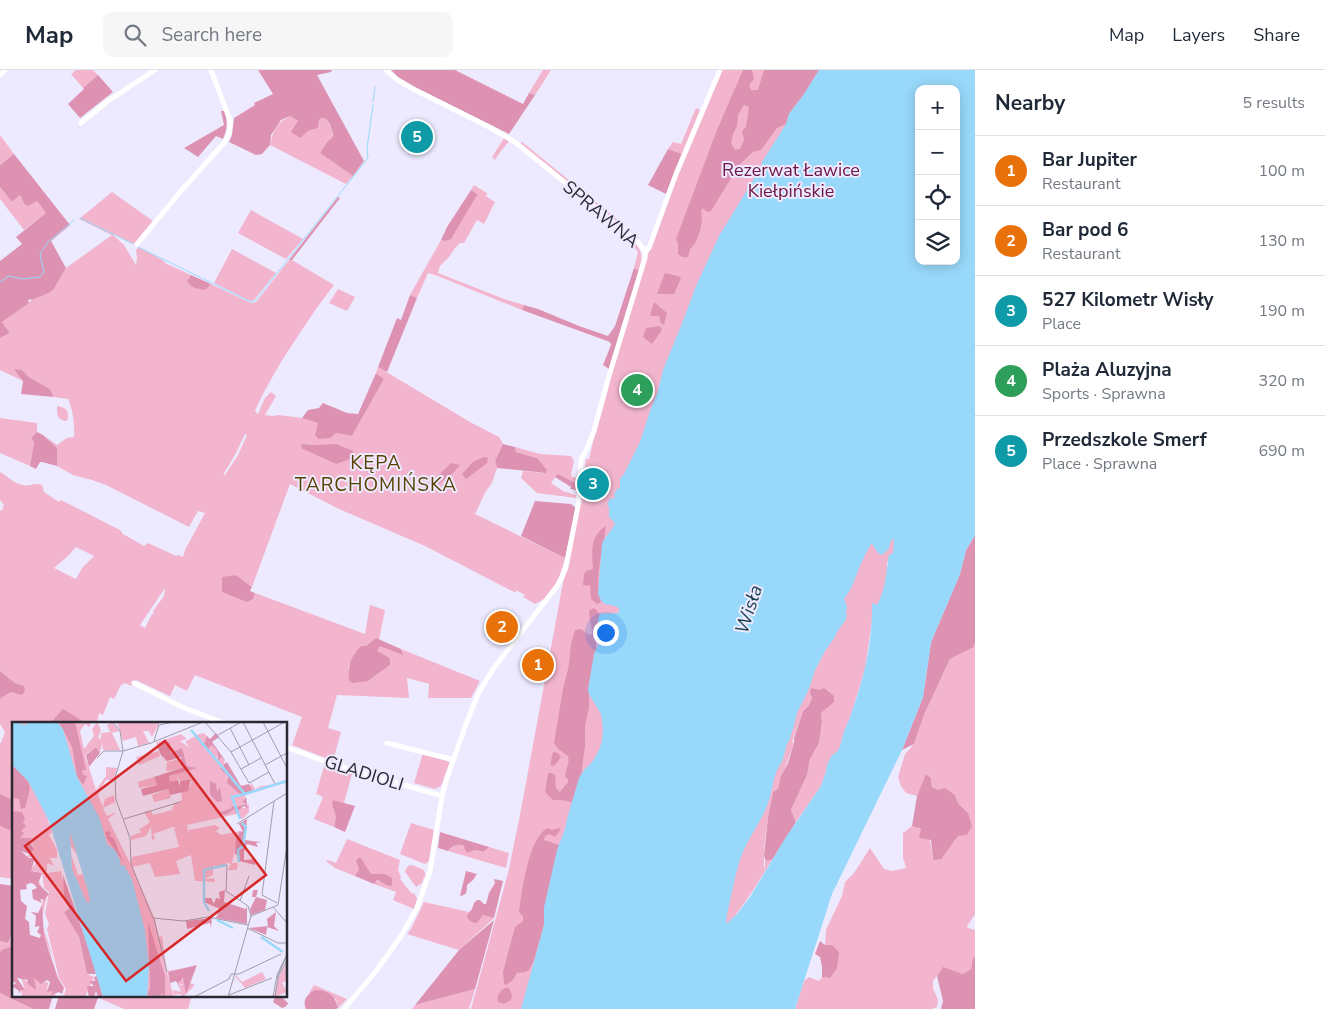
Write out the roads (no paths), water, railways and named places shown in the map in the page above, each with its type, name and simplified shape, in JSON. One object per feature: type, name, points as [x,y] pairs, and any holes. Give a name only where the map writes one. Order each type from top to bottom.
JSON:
[{"type":"street","points":[[0,75],[6,70]]},
{"type":"street","points":[[80,123],[108,101],[155,70]]},
{"type":"street","points":[[137,244],[228,138],[230,120],[210,70]]},
{"type":"street","name":"SPRAWNA","points":[[386,70],[396,79],[413,89],[515,142],[638,242],[645,251],[643,264],[594,431],[581,460],[578,501],[566,567],[562,577],[493,669],[478,694],[454,760]]},
{"type":"street","points":[[645,251],[649,248],[676,174],[720,70]]},
{"type":"street","points":[[134,683],[222,722]]},
{"type":"street","points":[[344,1009],[376,971],[401,936],[417,908],[430,871],[442,796],[454,760],[387,742]]},
{"type":"street","name":"GLADIOLI","points":[[288,748],[332,764],[442,796]]},
{"type":"water","name":"Wisła","points":[[819,70],[975,70],[975,535],[966,550],[960,574],[931,642],[923,697],[902,750],[832,894],[795,1009],[521,1009],[544,925],[544,908],[557,850],[565,829],[579,778],[593,761],[602,740],[601,714],[588,690],[594,654],[600,642],[598,637],[599,616],[600,614],[618,613],[619,611],[619,608],[602,602],[598,594],[602,544],[615,523],[609,517],[609,507],[607,504],[610,499],[615,498],[614,494],[620,488],[620,479],[640,442],[658,391],[663,370],[696,286],[720,234],[786,124],[789,114]],"holes":[[[892,539],[894,540],[893,553],[889,555],[880,599],[877,605],[872,603],[871,631],[864,673],[838,751],[832,755],[827,765],[821,786],[786,837],[750,897],[737,914],[726,924],[737,869],[742,854],[767,806],[774,778],[782,762],[797,713],[809,689],[815,670],[845,621],[847,606],[844,599],[871,544],[882,555],[889,549]]]},
{"type":"waterway","points":[[373,101],[375,87]]},
{"type":"waterway","points":[[138,247],[251,302],[255,301],[368,158],[367,148],[373,105]]},
{"type":"waterway","points":[[80,218],[133,244]]},
{"type":"waterway","points":[[0,282],[9,276],[23,279],[40,277],[44,272],[40,254],[48,242],[74,220]]},
{"type":"place","name":"Przedszkole Smerf","points":[[417,137]]},
{"type":"place","name":"Plaża Aluzyjna","points":[[637,390]]},
{"type":"place","name":"527 Kilometr Wisły","points":[[593,484]]},
{"type":"place","name":"Bar pod 6","points":[[502,627]]},
{"type":"place","name":"Bar Jupiter","points":[[538,665]]},
{"type":"district","name":"KĘPA TARCHOMIŃSKA","points":[[376,473]]},
{"type":"park label","name":"Rezerwat Ławice Kiełpińskie","points":[[791,180]]}]
